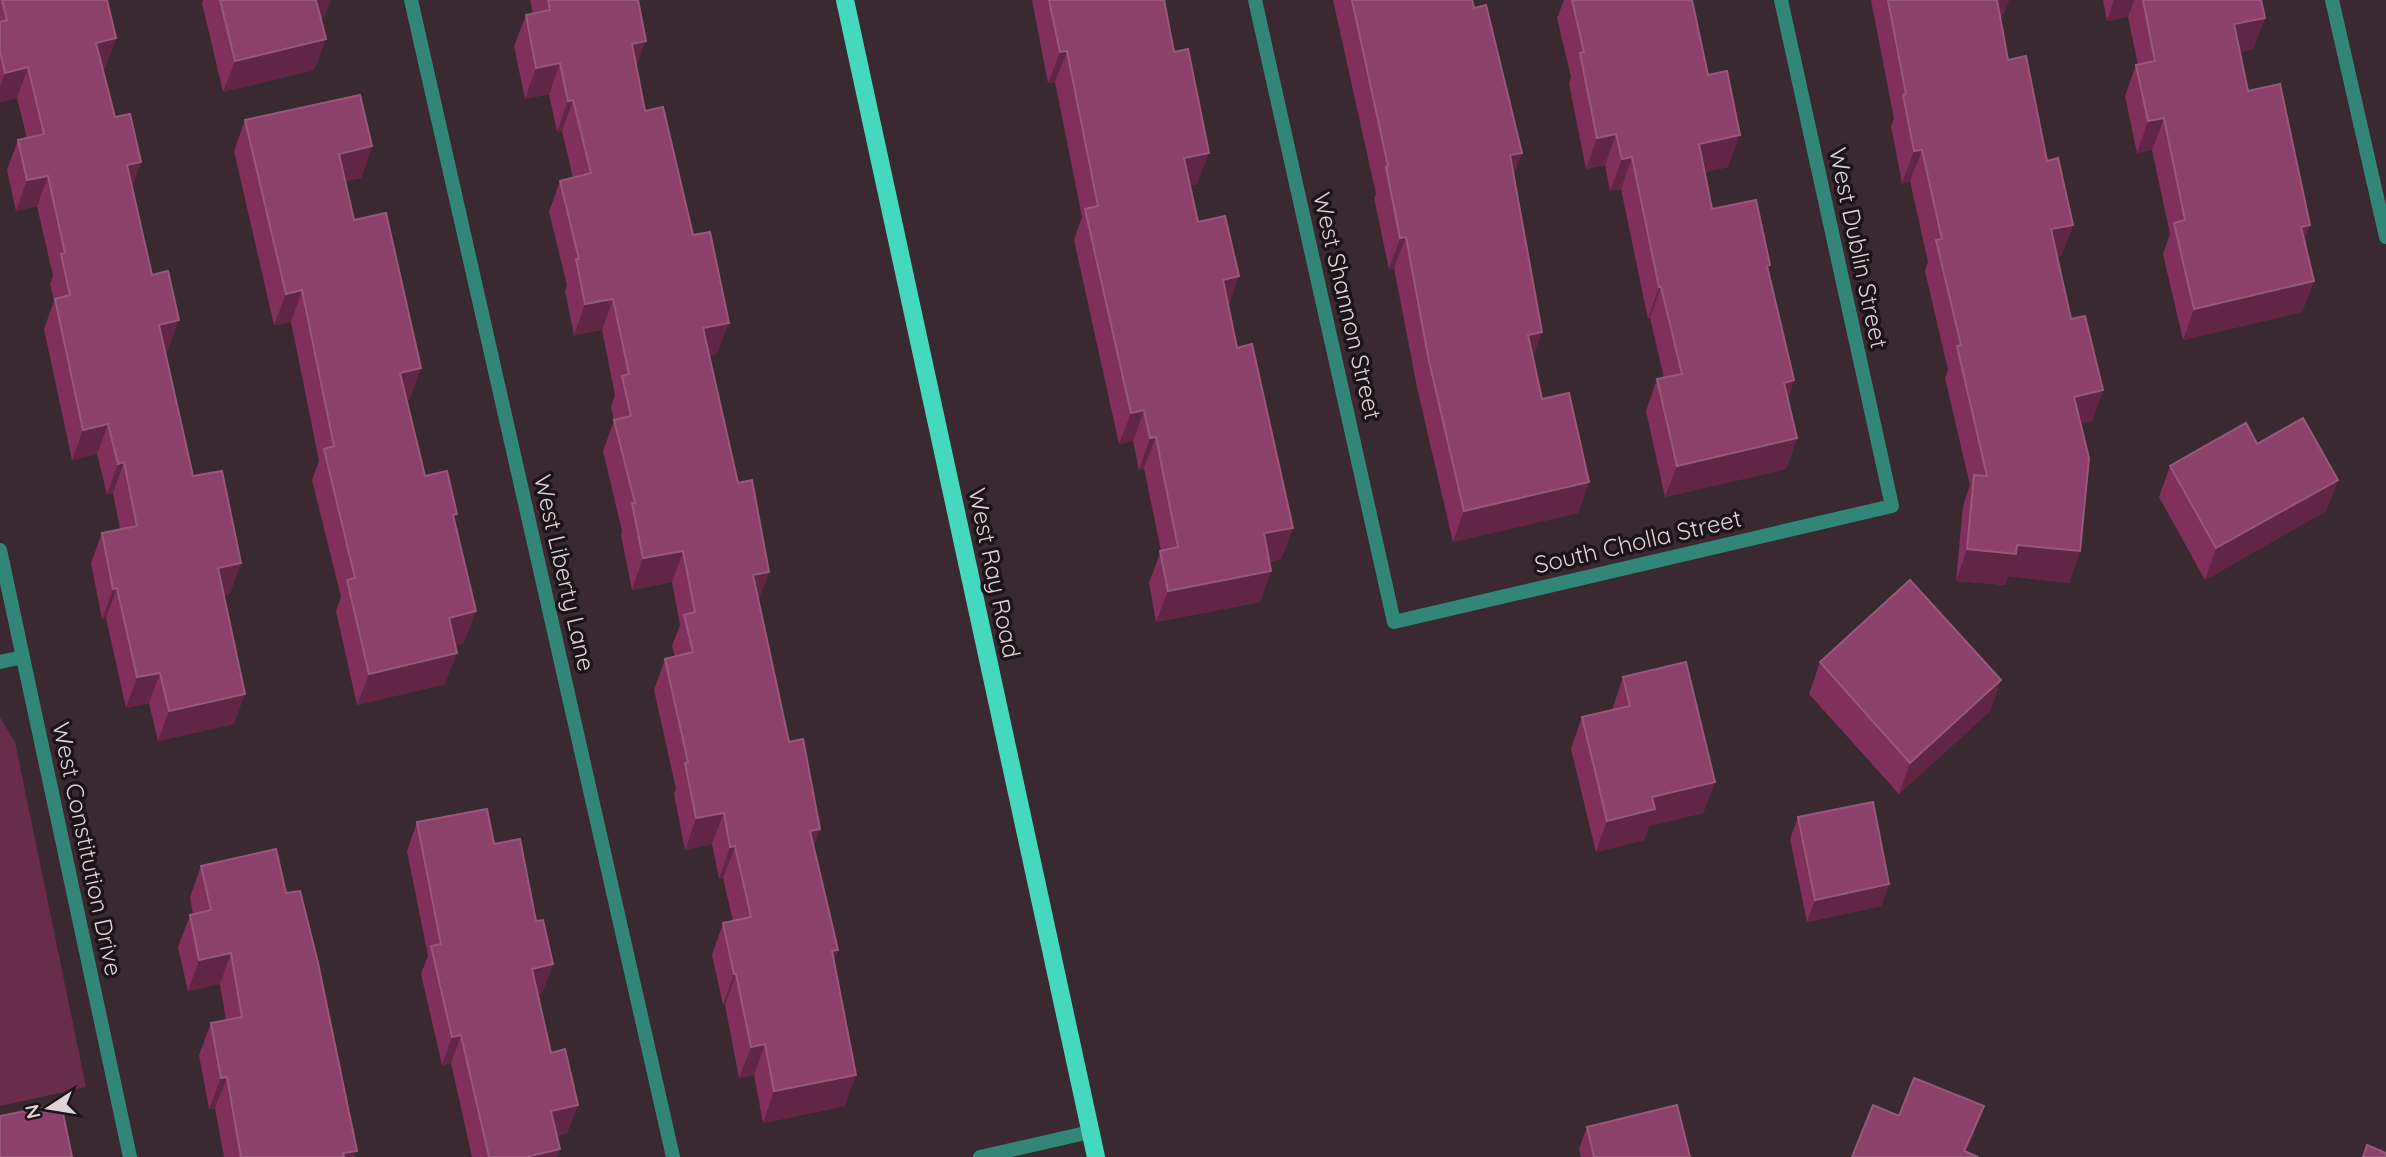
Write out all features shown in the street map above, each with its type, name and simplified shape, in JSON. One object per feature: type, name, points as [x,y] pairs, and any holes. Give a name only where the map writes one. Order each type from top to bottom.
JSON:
[{"type":"main road","name":"West Ray Road","points":[[845,0],[1096,1157]]},
{"type":"street","name":"West Liberty Lane","points":[[411,0],[673,1157]]},
{"type":"street","name":"West Shannon Street","points":[[1255,0],[1394,622]]},
{"type":"street","name":"West Dublin Street","points":[[1781,0],[1892,506]]},
{"type":"street","points":[[2332,0],[2386,237]]},
{"type":"street","name":"South Cholla Street","points":[[1394,622],[1892,506]]},
{"type":"street","name":"West Constitution Drive","points":[[0,550],[130,1157]]},
{"type":"street","points":[[0,662],[23,657]]},
{"type":"street","points":[[980,1157],[1090,1132]]},
{"type":"shaded area","points":[[0,717],[15,742],[86,1087],[0,1106]]},
{"type":"building","points":[[2,0],[107,0],[116,38],[96,43],[115,117],[130,114],[141,162],[127,165],[152,275],[168,271],[179,320],[159,325],[193,476],[222,471],[241,563],[218,568],[245,694],[169,711],[160,673],[137,677],[117,588],[113,589],[102,533],[137,526],[124,462],[118,464],[108,424],[83,430],[55,299],[70,295],[61,254],[65,253],[48,176],[27,180],[18,140],[44,134],[28,67],[5,73],[0,51],[0,22],[7,20]]},
{"type":"building","points":[[220,0],[316,0],[326,39],[235,61]]},
{"type":"building","points":[[548,0],[638,0],[646,41],[632,44],[645,111],[663,107],[693,235],[710,232],[729,323],[703,328],[738,483],[752,480],[769,572],[753,575],[789,742],[803,739],[820,829],[810,831],[838,950],[832,951],[856,1075],[774,1091],[765,1044],[751,1047],[723,923],[751,917],[735,846],[730,847],[724,813],[696,818],[685,763],[688,762],[665,659],[693,652],[684,615],[695,612],[683,551],[643,558],[632,503],[635,503],[614,420],[631,416],[622,376],[629,374],[613,299],[585,304],[576,259],[579,259],[560,181],[591,173],[573,100],[568,101],[560,63],[536,68],[526,15],[550,10]]},
{"type":"building","points":[[1049,0],[1164,0],[1174,52],[1188,49],[1209,153],[1184,158],[1198,222],[1225,216],[1239,276],[1223,280],[1237,348],[1252,344],[1293,528],[1264,533],[1271,571],[1168,591],[1160,551],[1178,547],[1156,437],[1150,438],[1144,410],[1131,413],[1085,209],[1098,206],[1067,51],[1060,52]]},
{"type":"building","points":[[1352,0],[1472,0],[1474,8],[1486,5],[1522,153],[1510,155],[1542,332],[1528,335],[1542,399],[1569,393],[1589,482],[1464,511],[1429,361],[1406,237],[1400,238],[1386,167],[1388,166]]},
{"type":"building","points":[[1572,0],[1692,0],[1708,75],[1727,71],[1740,135],[1699,144],[1712,209],[1756,200],[1770,265],[1767,266],[1794,380],[1784,383],[1797,438],[1677,466],[1657,379],[1682,374],[1659,287],[1632,157],[1622,159],[1616,134],[1597,138],[1580,53],[1584,52]]},
{"type":"building","points":[[1888,0],[1997,0],[2008,60],[2026,56],[2047,161],[2058,158],[2073,225],[2051,229],[2071,319],[2085,316],[2103,390],[2074,397],[2089,458],[2080,551],[2017,545],[2016,554],[1967,549],[1974,475],[1987,476],[1957,346],[1961,345],[1936,240],[1942,239],[1922,150],[1914,151]]},
{"type":"building","points":[[2143,0],[2261,0],[2265,18],[2234,24],[2248,91],[2280,84],[2310,225],[2301,227],[2314,281],[2194,309],[2174,223],[2185,220],[2164,118],[2148,121],[2136,65],[2155,61]]},
{"type":"building","points":[[360,95],[372,146],[339,154],[354,220],[386,213],[421,368],[400,373],[425,476],[447,471],[457,514],[453,515],[476,611],[449,618],[457,653],[369,674],[347,580],[355,578],[324,449],[334,446],[302,290],[286,294],[245,120]]},
{"type":"building","points":[[2303,418],[2338,480],[2216,548],[2170,466],[2246,423],[2257,444]]},
{"type":"building","points":[[1910,580],[2001,680],[1910,763],[1820,662]]},
{"type":"building","points":[[1686,662],[1715,782],[1652,797],[1655,809],[1607,821],[1582,717],[1630,706],[1623,677]]},
{"type":"building","points":[[1873,802],[1889,884],[1815,900],[1798,817]]},
{"type":"building","points":[[487,809],[494,844],[520,839],[536,921],[543,920],[553,964],[532,969],[551,1053],[565,1049],[578,1105],[551,1111],[560,1149],[526,1157],[489,1157],[461,1035],[452,1037],[431,946],[441,944],[417,822]]},
{"type":"building","points":[[276,849],[286,893],[300,891],[318,963],[357,1151],[343,1153],[344,1157],[241,1157],[227,1077],[221,1078],[211,1023],[242,1017],[231,953],[199,960],[190,915],[211,910],[201,866]]},
{"type":"building","points":[[1914,1078],[1984,1106],[1964,1151],[1978,1157],[1852,1157],[1873,1105],[1899,1116]]},
{"type":"building","points":[[61,1104],[72,1157],[0,1157],[0,1116]]},
{"type":"building","points":[[1677,1105],[1690,1157],[1594,1157],[1587,1127]]},
{"type":"building","points":[[2367,1145],[2386,1153],[2386,1157],[2363,1157]]}]
